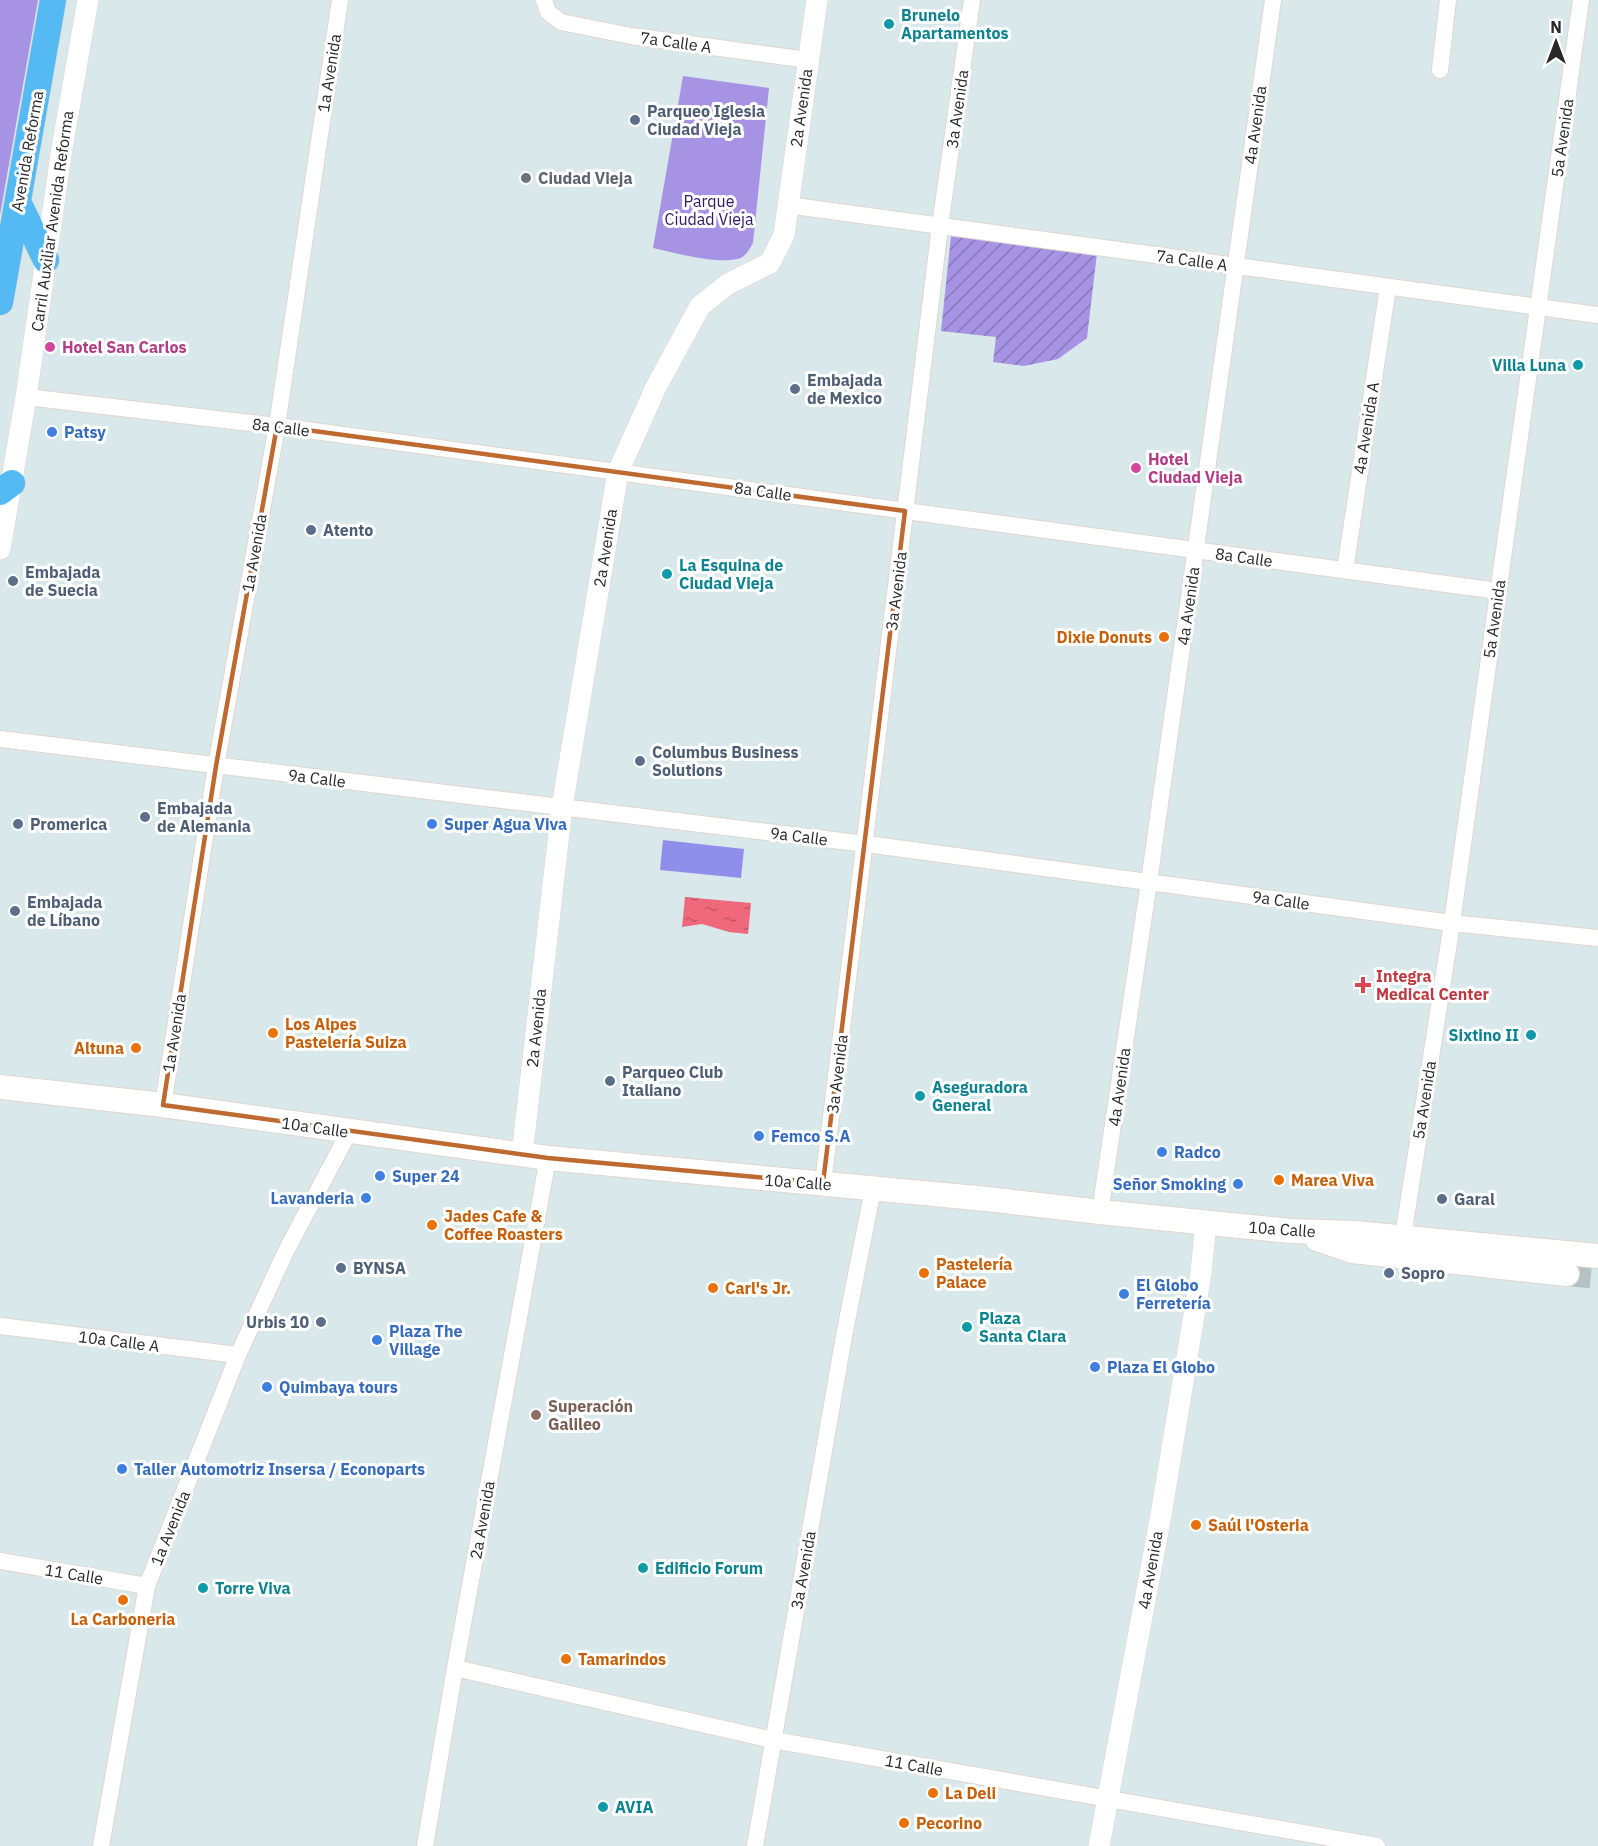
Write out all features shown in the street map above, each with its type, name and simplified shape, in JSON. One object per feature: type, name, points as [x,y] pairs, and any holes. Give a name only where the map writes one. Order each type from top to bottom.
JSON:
[{"type":"main road","name":"Avenida Reforma","points":[[0,302],[53,0]]},
{"type":"main road","points":[[18,202],[46,260]]},
{"type":"main road","name":"10a Calle","points":[[0,1087],[163,1106],[549,1158],[987,1199],[1291,1231],[1355,1233],[1598,1256]]},
{"type":"main road","points":[[1291,1231],[1353,1251],[1567,1274]]},
{"type":"street","name":"Carril Auxiliar Avenida Reforma","points":[[0,549],[6,488],[26,397],[62,148],[88,0]]},
{"type":"street","name":"1a Avenida","points":[[163,1106],[216,766],[277,426],[340,0]]},
{"type":"street","name":"2a Avenida","points":[[522,1155],[562,807],[618,472],[656,387],[700,306],[728,284],[770,263],[784,234],[817,0]]},
{"type":"street","name":"3a Avenida","points":[[823,1183],[940,226],[972,0]]},
{"type":"street","name":"4a Avenida","points":[[1101,1212],[1273,0]]},
{"type":"street","points":[[1440,70],[1448,0]]},
{"type":"street","name":"5a Avenida","points":[[1403,1237],[1452,923],[1581,0]]},
{"type":"street","name":"7a Calle A","points":[[546,6],[561,22],[631,36],[808,60]]},
{"type":"street","name":"7a Calle A","points":[[787,205],[1598,315]]},
{"type":"street","name":"4a Avenida A","points":[[1345,570],[1388,287]]},
{"type":"street","name":"8a Calle","points":[[26,397],[277,426],[1498,591]]},
{"type":"street","name":"9a Calle","points":[[0,739],[865,843],[1452,923],[1598,938]]},
{"type":"street","name":"1a Avenida","points":[[102,1846],[147,1586],[238,1355],[286,1251],[349,1131]]},
{"type":"street","name":"2a Avenida","points":[[425,1846],[455,1668],[549,1158]]},
{"type":"street","name":"3a Avenida","points":[[755,1846],[844,1336],[873,1189]]},
{"type":"street","name":"4a Avenida","points":[[1099,1846],[1161,1515],[1201,1273],[1206,1222]]},
{"type":"street","name":"10a Calle A","points":[[0,1326],[238,1355]]},
{"type":"street","name":"11 Calle","points":[[0,1562],[147,1586]]},
{"type":"street","name":"11 Calle","points":[[455,1668],[773,1740],[1377,1846]]},
{"type":"highlighted area","points":[[277,426],[905,511],[823,1183],[548,1158],[163,1105],[216,766]]},
{"type":"green space","points":[[0,0],[38,0],[0,215]]},
{"type":"green space","name":"Parque Ciudad Vieja","points":[[683,76],[769,88],[753,243],[740,258],[706,259],[653,248]]},
{"type":"green space","points":[[951,236],[1097,253],[1087,338],[1058,359],[1024,366],[993,362],[996,337],[941,331]]},
{"type":"shaded area","points":[[663,840],[744,849],[741,878],[660,870]]},
{"type":"water","points":[[685,897],[751,903],[748,934],[729,932],[702,924],[682,927]]},
{"type":"tunnel","points":[[1567,1274],[1598,1277]]},
{"type":"place","name":"Brunelo Apartamentos","points":[[889,24]]},
{"type":"place","name":"Parqueo Iglesia Ciudad Vieja","points":[[635,120]]},
{"type":"place","name":"Ciudad Vieja","points":[[526,178]]},
{"type":"place","name":"Hotel San Carlos","points":[[50,347]]},
{"type":"place","name":"Villa Luna","points":[[1578,365]]},
{"type":"place","name":"Embajada de Mexico","points":[[795,389]]},
{"type":"place","name":"Patsy","points":[[52,432]]},
{"type":"place","name":"Hotel Ciudad Vieja","points":[[1136,468]]},
{"type":"place","name":"Atento","points":[[311,530]]},
{"type":"place","name":"La Esquina de Ciudad Vieja","points":[[667,574]]},
{"type":"place","name":"Embajada de Suecia","points":[[13,581]]},
{"type":"place","name":"Dixie Donuts","points":[[1164,637]]},
{"type":"place","name":"Columbus Business Solutions","points":[[640,761]]},
{"type":"place","name":"Embajada de Alemania","points":[[145,817]]},
{"type":"place","name":"Promerica","points":[[18,824]]},
{"type":"place","name":"Super Agua Viva","points":[[432,824]]},
{"type":"place","name":"Embajada de Líbano","points":[[15,911]]},
{"type":"place","name":"Integra Medical Center","points":[[1363,985]]},
{"type":"place","name":"Los Alpes Pastelería Suiza","points":[[273,1033]]},
{"type":"place","name":"Sixtino II","points":[[1531,1035]]},
{"type":"place","name":"Altuna","points":[[136,1048]]},
{"type":"place","name":"Parqueo Club Italiano","points":[[610,1081]]},
{"type":"place","name":"Aseguradora General","points":[[920,1096]]},
{"type":"place","name":"Femco S.A","points":[[759,1136]]},
{"type":"place","name":"Radco","points":[[1162,1152]]},
{"type":"place","name":"Super 24","points":[[380,1176]]},
{"type":"place","name":"Marea Viva","points":[[1279,1180]]},
{"type":"place","name":"Señor Smoking","points":[[1238,1184]]},
{"type":"place","name":"Lavanderia","points":[[366,1198]]},
{"type":"place","name":"Garal","points":[[1442,1199]]},
{"type":"place","name":"Jades Cafe & Coffee Roasters","points":[[432,1225]]},
{"type":"place","name":"BYNSA","points":[[341,1268]]},
{"type":"place","name":"Pastelería Palace","points":[[924,1273]]},
{"type":"place","name":"Sopro","points":[[1389,1273]]},
{"type":"place","name":"Carl's Jr.","points":[[713,1288]]},
{"type":"place","name":"El Globo Ferretería","points":[[1124,1294]]},
{"type":"place","name":"Urbis 10","points":[[321,1322]]},
{"type":"place","name":"Plaza Santa Clara","points":[[967,1327]]},
{"type":"place","name":"Plaza The Village","points":[[377,1340]]},
{"type":"place","name":"Plaza El Globo","points":[[1095,1367]]},
{"type":"place","name":"Quimbaya tours","points":[[267,1387]]},
{"type":"place","name":"Superación Galileo","points":[[536,1415]]},
{"type":"place","name":"Taller Automotriz Insersa / Econoparts","points":[[122,1469]]},
{"type":"place","name":"Saúl l'Osteria","points":[[1196,1525]]},
{"type":"place","name":"Edificio Forum","points":[[643,1568]]},
{"type":"place","name":"Torre Viva","points":[[203,1588]]},
{"type":"place","name":"La Carboneria","points":[[123,1600]]},
{"type":"place","name":"Tamarindos","points":[[566,1659]]},
{"type":"place","name":"La Deli","points":[[933,1793]]},
{"type":"place","name":"AVIA","points":[[603,1807]]},
{"type":"place","name":"Pecorino","points":[[904,1823]]}]
